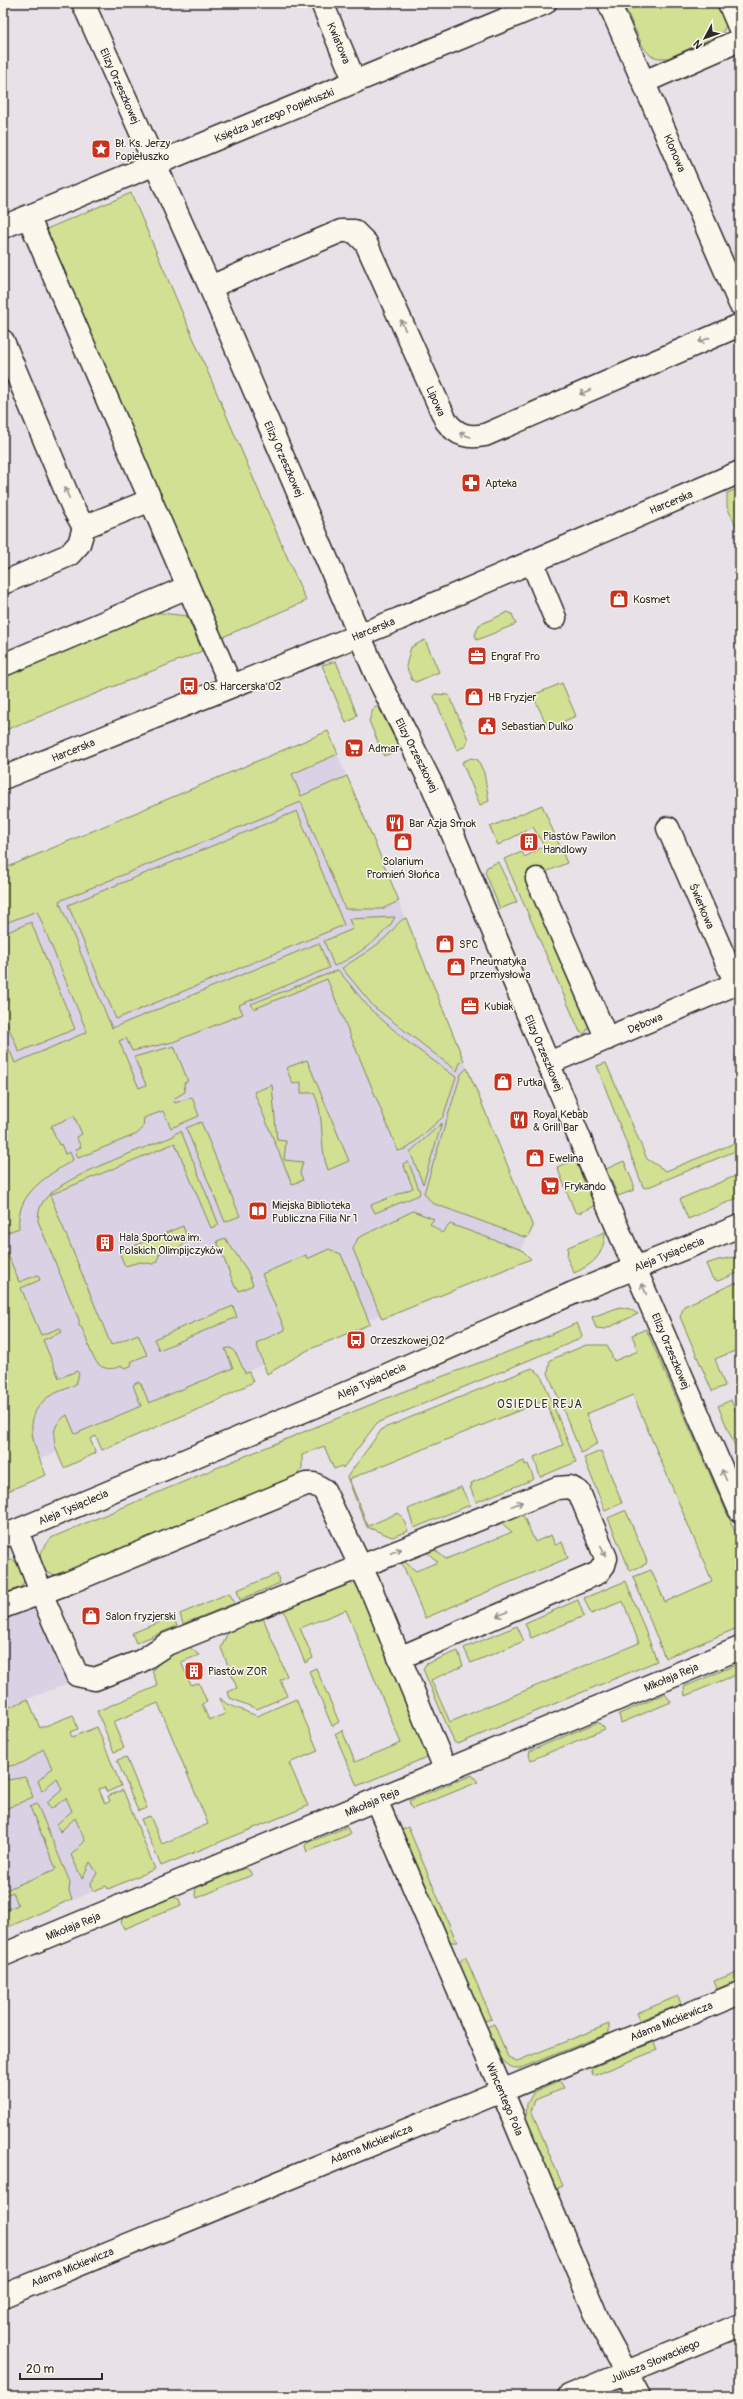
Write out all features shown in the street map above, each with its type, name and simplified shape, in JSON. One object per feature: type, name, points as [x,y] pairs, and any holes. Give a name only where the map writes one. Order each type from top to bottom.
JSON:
[{"type":"street","name":"Elizy Orzeszkowej","points":[[83,3],[210,287],[376,674],[433,787],[635,1268],[740,1511]]},
{"type":"street","name":"Kwiatowa","points":[[322,3],[355,82]]},
{"type":"street","name":"Księdza Jerzego Popiełuszki","points":[[3,227],[545,3]]},
{"type":"street","name":"Klonowa","points":[[609,3],[644,82],[735,277],[740,304]]},
{"type":"street","points":[[729,3],[740,29]]},
{"type":"street","points":[[644,82],[740,40]]},
{"type":"street","points":[[28,216],[231,686]]},
{"type":"street","name":"Lipowa","points":[[210,287],[340,231],[354,231],[366,243],[446,422],[456,432],[470,437],[485,435],[740,324]]},
{"type":"street","points":[[3,341],[73,508],[84,527],[79,544],[69,555],[3,583]]},
{"type":"street","name":"Harcerska","points":[[3,778],[359,635],[740,472]]},
{"type":"street","points":[[84,527],[151,500]]},
{"type":"street","points":[[532,562],[555,618]]},
{"type":"street","points":[[3,664],[188,587]]},
{"type":"street","name":"Świerkowa","points":[[668,828],[738,983]]},
{"type":"street","points":[[537,879],[607,1039]]},
{"type":"street","name":"Dębowa","points":[[549,1063],[738,983]]},
{"type":"street","name":"Aleja Tysiąclecia","points":[[10,1534],[635,1268],[740,1226]]},
{"type":"street","points":[[3,1607],[42,1593],[306,1484],[314,1484],[324,1490],[360,1565],[446,1771]]},
{"type":"street","points":[[10,1534],[42,1593],[77,1675],[95,1679],[141,1661],[167,1644],[360,1565],[557,1488],[570,1487],[580,1494],[606,1558],[604,1565],[598,1573],[399,1658]]},
{"type":"street","name":"Mikołaja Reja","points":[[3,1955],[740,1648]]},
{"type":"street","name":"Wincentego Pola","points":[[376,1800],[502,2091],[600,2324],[638,2396]]},
{"type":"street","name":"Adama Mickiewicza","points":[[3,2296],[740,1993]]},
{"type":"street","name":"Juliusza Słowackiego","points":[[569,2396],[740,2325]]},
{"type":"shaded area","points":[[328,731],[533,1227],[515,1261],[368,1320],[20,1468],[3,1427],[3,869]]},
{"type":"shaded area","points":[[21,1587],[30,1587],[70,1682],[28,1699],[106,1886],[3,1929],[3,1594]]},
{"type":"green space","points":[[623,3],[720,3],[727,24],[721,35],[668,58],[659,58],[651,56],[643,47]]},
{"type":"green space","points":[[131,193],[306,601],[218,639],[44,230]]},
{"type":"green space","points":[[740,488],[740,529],[738,530],[727,507],[727,493]]},
{"type":"green space","points":[[153,612],[187,616],[202,651],[3,731],[3,672]]},
{"type":"green space","points":[[508,612],[512,614],[516,624],[477,640],[475,635],[479,625]]},
{"type":"green space","points":[[425,640],[439,672],[416,682],[412,680],[406,666],[411,647]]},
{"type":"green space","points":[[336,661],[357,715],[355,718],[346,723],[322,665]]},
{"type":"green space","points":[[562,683],[576,716],[548,728],[533,695]]},
{"type":"green space","points":[[435,694],[449,695],[468,739],[466,746],[457,750],[434,697]]},
{"type":"green space","points":[[378,706],[400,749],[384,756],[369,721],[373,709]]},
{"type":"green space","points":[[328,731],[338,754],[292,774],[301,796],[347,776],[399,901],[382,909],[345,909],[301,802],[59,901],[112,1028],[319,943],[329,968],[239,1005],[243,1014],[173,1042],[132,1051],[126,1038],[119,1041],[139,1088],[146,1085],[134,1057],[174,1046],[188,1081],[184,1083],[185,1092],[173,1099],[175,1103],[192,1097],[199,1116],[171,1128],[163,1111],[144,1118],[143,1128],[137,1134],[78,1158],[75,1150],[81,1147],[76,1137],[82,1134],[74,1116],[51,1126],[59,1145],[61,1144],[65,1154],[70,1152],[73,1160],[36,1186],[22,1205],[19,1216],[19,1228],[3,1234],[3,1034],[15,1063],[87,1032],[37,911],[3,924],[3,869]]},
{"type":"green space","points":[[471,758],[478,760],[484,773],[489,801],[480,805],[462,762]]},
{"type":"green space","points":[[542,805],[567,863],[527,880],[587,1018],[589,1025],[585,1034],[580,1032],[504,859],[522,852],[525,857],[544,846],[533,827],[498,845],[490,827]]},
{"type":"green space","points":[[297,811],[344,925],[116,1019],[68,905]]},
{"type":"green space","points":[[498,862],[517,902],[500,909],[485,872],[487,867]]},
{"type":"green space","points":[[395,917],[391,924],[377,939],[350,958],[334,966],[324,941],[353,929],[349,919]]},
{"type":"green space","points":[[406,918],[464,1061],[460,1063],[457,1071],[374,1007],[342,968],[379,943],[399,922]]},
{"type":"green space","points":[[31,922],[75,1029],[19,1052],[3,1014],[3,934]]},
{"type":"green space","points":[[338,970],[371,1010],[409,1043],[456,1077],[443,1117],[408,1148],[398,1151],[327,979],[254,1009],[251,1004]]},
{"type":"green space","points":[[307,1060],[349,1161],[328,1170],[323,1151],[318,1102],[314,1093],[301,1093],[301,1082],[293,1084],[286,1068]]},
{"type":"green space","points":[[606,1063],[647,1159],[666,1171],[740,1141],[740,1149],[646,1188],[643,1187],[597,1066]]},
{"type":"green space","points":[[467,1068],[533,1227],[527,1238],[432,1203],[424,1193],[461,1074]]},
{"type":"green space","points":[[272,1085],[277,1140],[286,1141],[284,1160],[303,1162],[300,1173],[303,1180],[292,1184],[254,1092]]},
{"type":"green space","points":[[201,1122],[240,1216],[225,1222],[186,1128]]},
{"type":"green space","points":[[442,1123],[423,1184],[410,1152]]},
{"type":"green space","points":[[181,1131],[219,1225],[211,1228],[175,1143],[50,1195],[111,1345],[138,1334],[147,1355],[132,1361],[131,1366],[125,1368],[122,1366],[105,1368],[99,1365],[95,1360],[82,1328],[79,1326],[79,1320],[38,1221],[38,1215],[42,1203],[46,1198],[55,1190],[70,1181],[106,1163],[174,1136],[174,1134]]},
{"type":"green space","points":[[575,1160],[595,1206],[579,1213],[575,1212],[557,1167]]},
{"type":"green space","points":[[408,1161],[420,1192],[419,1195],[375,1213],[371,1205],[413,1188],[403,1164]]},
{"type":"green space","points":[[624,1161],[634,1185],[634,1190],[618,1196],[606,1169]]},
{"type":"green space","points":[[740,1174],[740,1197],[688,1219],[680,1199]]},
{"type":"green space","points":[[413,1211],[434,1219],[430,1224],[442,1233],[450,1224],[522,1250],[531,1259],[382,1319],[353,1249],[358,1238]]},
{"type":"green space","points":[[183,1226],[188,1240],[176,1251],[169,1250],[159,1254],[158,1261],[153,1264],[140,1262],[125,1266],[119,1252]]},
{"type":"green space","points":[[605,1232],[603,1247],[597,1258],[587,1266],[574,1273],[567,1258],[568,1247]]},
{"type":"green space","points":[[225,1238],[247,1270],[253,1285],[239,1291],[237,1287],[235,1287],[217,1241]]},
{"type":"green space","points":[[3,1242],[19,1282],[38,1275],[40,1280],[21,1288],[41,1335],[60,1328],[62,1332],[43,1340],[59,1378],[77,1371],[79,1374],[76,1384],[48,1397],[39,1406],[34,1415],[32,1435],[46,1475],[3,1493]]},
{"type":"green space","points":[[329,1249],[341,1254],[370,1324],[308,1350],[267,1374],[256,1343],[285,1330],[262,1274],[306,1255],[307,1259]]},
{"type":"green space","points":[[740,1256],[740,1272],[718,1281],[712,1278],[706,1264]]},
{"type":"green space","points":[[735,1283],[740,1285],[740,1349],[715,1359],[725,1386],[712,1391],[680,1317],[684,1306]]},
{"type":"green space","points":[[233,1306],[237,1317],[159,1350],[154,1339]]},
{"type":"green space","points":[[620,1307],[630,1309],[638,1314],[605,1329],[596,1328],[592,1317]]},
{"type":"green space","points":[[577,1323],[582,1335],[580,1339],[377,1423],[343,1468],[342,1466],[334,1469],[324,1446],[302,1455],[302,1468],[296,1476],[60,1575],[51,1574],[41,1567],[40,1561],[43,1548],[53,1537],[311,1429]]},
{"type":"green space","points":[[646,1329],[740,1543],[740,1627],[665,1658],[633,1577],[651,1570],[665,1602],[712,1581],[633,1395],[586,1414],[598,1443],[581,1453],[548,1373],[550,1360],[586,1345],[607,1345],[614,1361],[638,1351],[632,1335]]},
{"type":"green space","points":[[231,1348],[237,1355],[245,1373],[249,1372],[253,1382],[215,1402],[102,1450],[96,1436],[90,1439],[96,1453],[64,1468],[54,1440],[56,1426],[60,1420],[67,1415],[75,1434],[141,1406],[133,1385],[138,1382],[141,1384],[149,1403],[233,1368],[225,1349]]},
{"type":"green space","points":[[532,1368],[541,1375],[576,1462],[540,1477],[534,1457],[563,1445],[545,1400],[349,1479],[368,1526],[398,1513],[402,1516],[408,1531],[392,1537],[367,1527],[347,1477],[382,1429]]},
{"type":"green space","points":[[731,1400],[740,1422],[740,1450],[737,1451],[718,1406]]},
{"type":"green space","points":[[601,1451],[622,1503],[605,1511],[584,1458]]},
{"type":"green space","points":[[524,1461],[525,1465],[528,1464],[534,1479],[476,1502],[470,1487],[472,1486],[471,1483]]},
{"type":"green space","points":[[461,1487],[470,1505],[414,1528],[408,1509]]},
{"type":"green space","points":[[626,1511],[647,1561],[646,1564],[630,1571],[608,1518]]},
{"type":"green space","points":[[518,1512],[524,1517],[535,1542],[551,1535],[555,1545],[562,1542],[568,1558],[425,1618],[400,1558],[416,1571],[438,1562],[423,1549],[430,1546],[446,1559],[512,1532],[496,1518]]},
{"type":"green space","points":[[3,1560],[12,1560],[21,1565],[25,1580],[21,1587],[6,1593],[3,1587]]},
{"type":"green space","points":[[277,1574],[280,1583],[240,1600],[237,1590]]},
{"type":"green space","points":[[354,1579],[426,1748],[427,1757],[357,1786],[335,1734],[342,1730],[355,1762],[401,1743],[346,1610],[300,1628],[313,1658],[305,1663],[284,1611],[284,1603]]},
{"type":"green space","points":[[626,1581],[657,1661],[458,1744],[454,1742],[423,1669],[426,1664],[458,1651],[463,1666],[431,1680],[450,1722],[639,1643],[623,1601],[591,1614],[584,1598]]},
{"type":"green space","points":[[229,1593],[235,1603],[183,1624],[180,1614]]},
{"type":"green space","points":[[578,1600],[584,1616],[531,1638],[525,1623]]},
{"type":"green space","points":[[261,1613],[287,1676],[280,1680],[287,1696],[257,1709],[230,1698],[228,1692],[237,1688],[221,1648],[231,1625]]},
{"type":"green space","points":[[173,1617],[177,1626],[136,1643],[132,1633]]},
{"type":"green space","points":[[517,1626],[524,1641],[471,1663],[464,1648]]},
{"type":"green space","points":[[188,1646],[199,1655],[181,1662],[191,1685],[199,1683],[207,1702],[202,1704],[209,1720],[225,1714],[220,1698],[227,1704],[257,1716],[296,1699],[318,1751],[289,1763],[308,1806],[161,1866],[141,1819],[150,1816],[162,1844],[208,1824],[158,1703],[113,1722],[124,1748],[114,1752],[97,1711],[158,1686],[152,1671],[170,1651]]},
{"type":"green space","points":[[740,1663],[740,1673],[685,1696],[684,1687]]},
{"type":"green space","points":[[316,1668],[339,1722],[332,1726],[309,1671]]},
{"type":"green space","points":[[665,1694],[671,1702],[621,1723],[619,1714]]},
{"type":"green space","points":[[28,1699],[40,1728],[73,1715],[78,1729],[70,1732],[72,1737],[97,1727],[121,1786],[107,1792],[104,1787],[99,1789],[105,1804],[110,1801],[108,1796],[123,1790],[155,1869],[108,1889],[106,1886],[93,1891],[91,1883],[97,1873],[90,1862],[82,1879],[71,1855],[85,1841],[75,1818],[60,1832],[57,1824],[72,1811],[66,1798],[51,1809],[47,1803],[62,1790],[57,1778],[42,1791],[38,1781],[52,1768],[43,1749],[17,1765],[3,1767],[3,1710]]},
{"type":"green space","points":[[598,1722],[605,1729],[531,1760],[529,1755],[530,1751]]},
{"type":"green space","points":[[126,1757],[147,1808],[138,1811],[117,1760]]},
{"type":"green space","points":[[3,1768],[8,1780],[25,1777],[33,1797],[3,1810]]},
{"type":"green space","points":[[472,1775],[478,1782],[412,1809],[409,1801]]},
{"type":"green space","points":[[37,1804],[70,1882],[69,1891],[72,1899],[6,1928],[3,1911],[18,1905],[13,1892],[3,1896],[3,1891],[56,1869],[30,1807]]},
{"type":"green space","points":[[347,1827],[350,1834],[307,1852],[305,1846],[307,1843]]},
{"type":"green space","points":[[408,1827],[458,1942],[450,1942],[402,1830]]},
{"type":"green space","points":[[245,1868],[249,1870],[252,1875],[197,1898],[195,1892],[196,1888]]},
{"type":"green space","points":[[174,1897],[179,1899],[181,1905],[124,1929],[121,1922],[123,1918]]},
{"type":"green space","points":[[465,1956],[492,2019],[484,2021],[459,1963]]},
{"type":"green space","points":[[740,1971],[740,1979],[717,1989],[714,1981]]},
{"type":"green space","points":[[678,1996],[681,2004],[640,2020],[637,2013]]},
{"type":"green space","points":[[494,2024],[508,2057],[517,2061],[609,2024],[609,2033],[518,2069],[506,2063],[498,2053],[487,2027]]},
{"type":"green space","points":[[654,2042],[657,2050],[593,2076],[591,2068]]},
{"type":"green space","points":[[560,2081],[564,2088],[535,2100],[531,2111],[563,2186],[556,2189],[526,2120],[527,2104],[533,2093]]},
{"type":"place","name":"Bł. Ks. Jerzy Popiełuszko","points":[[101,149]]},
{"type":"place","name":"Apteka","points":[[471,483]]},
{"type":"place","name":"Kosmet","points":[[619,599]]},
{"type":"place","name":"Engraf Pro","points":[[477,656]]},
{"type":"place","name":"Os. Harcerska 02","points":[[189,686]]},
{"type":"place","name":"HB Fryzjer","points":[[474,697]]},
{"type":"place","name":"Sebastian Dulko","points":[[487,726]]},
{"type":"place","name":"Admar","points":[[354,748]]},
{"type":"place","name":"Bar Azja Smok","points":[[395,823]]},
{"type":"place","name":"Solarium Promień Słońca","points":[[403,842]]},
{"type":"place","name":"Piastów Pawilon Handlowy","points":[[529,842]]},
{"type":"place","name":"SPC","points":[[445,944]]},
{"type":"place","name":"Pneumatyka przemysłowa","points":[[456,967]]},
{"type":"place","name":"Kubiak","points":[[470,1006]]},
{"type":"place","name":"Putka","points":[[503,1082]]},
{"type":"place","name":"Royal Kebab & Grill Bar","points":[[519,1120]]},
{"type":"place","name":"Ewelina","points":[[535,1158]]},
{"type":"place","name":"Frykando","points":[[550,1186]]},
{"type":"place","name":"Miejska Biblioteka Publiczna Filia Nr 1","points":[[258,1211]]},
{"type":"place","name":"Hala Sportowa im. Polskich Olimpijczyków","points":[[105,1243]]},
{"type":"place","name":"Orzeszkowej 02","points":[[356,1340]]},
{"type":"place","name":"Salon fryzjerski","points":[[91,1616]]},
{"type":"place","name":"Piastów ZOR","points":[[194,1671]]},
{"type":"district","name":"OSIEDLE REJA","points":[[540,1404]]}]
